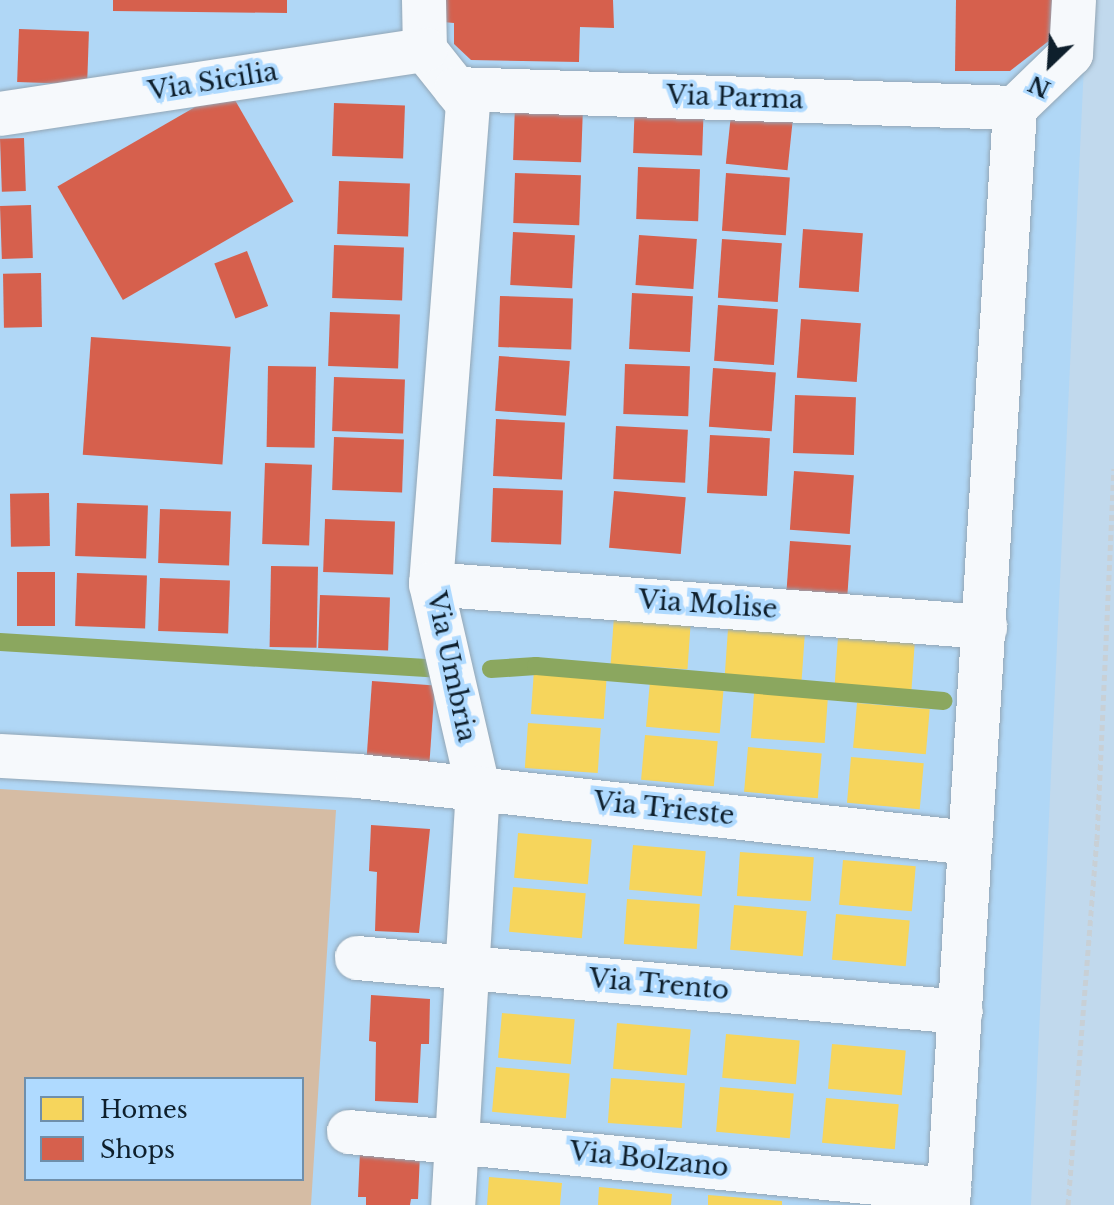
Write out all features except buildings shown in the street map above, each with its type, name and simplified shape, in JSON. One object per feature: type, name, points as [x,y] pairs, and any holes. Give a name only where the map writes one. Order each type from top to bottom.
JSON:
[{"type":"street","points":[[424,0],[425,50]]},
{"type":"street","points":[[948,1198],[1015,108],[1071,54],[1074,0]]},
{"type":"street","name":"Via Umbria","points":[[425,50],[468,104],[431,584],[478,788],[453,1205]]},
{"type":"street","name":"Via Sicilia","points":[[0,114],[425,50]]},
{"type":"street","name":"Via Parma","points":[[456,89],[1015,108]]},
{"type":"street","name":"Via Molise","points":[[431,584],[985,627]]},
{"type":"street","name":"Via Trieste","points":[[0,756],[358,776],[970,843]]},
{"type":"street","name":"Via Trento","points":[[357,958],[961,1012]]},
{"type":"street","name":"Via Bolzano","points":[[349,1132],[459,1141],[948,1198]]},
{"type":"path","points":[[1068,1205],[1097,840],[1114,468]]},
{"type":"shaded area","points":[[0,0],[1087,0],[1031,1205],[0,1205]]},
{"type":"shaded area","points":[[0,789],[336,810],[311,1205],[0,1205]]},
{"type":"waterway","points":[[0,642],[430,668]]},
{"type":"waterway","points":[[491,669],[536,666],[943,701]]}]
